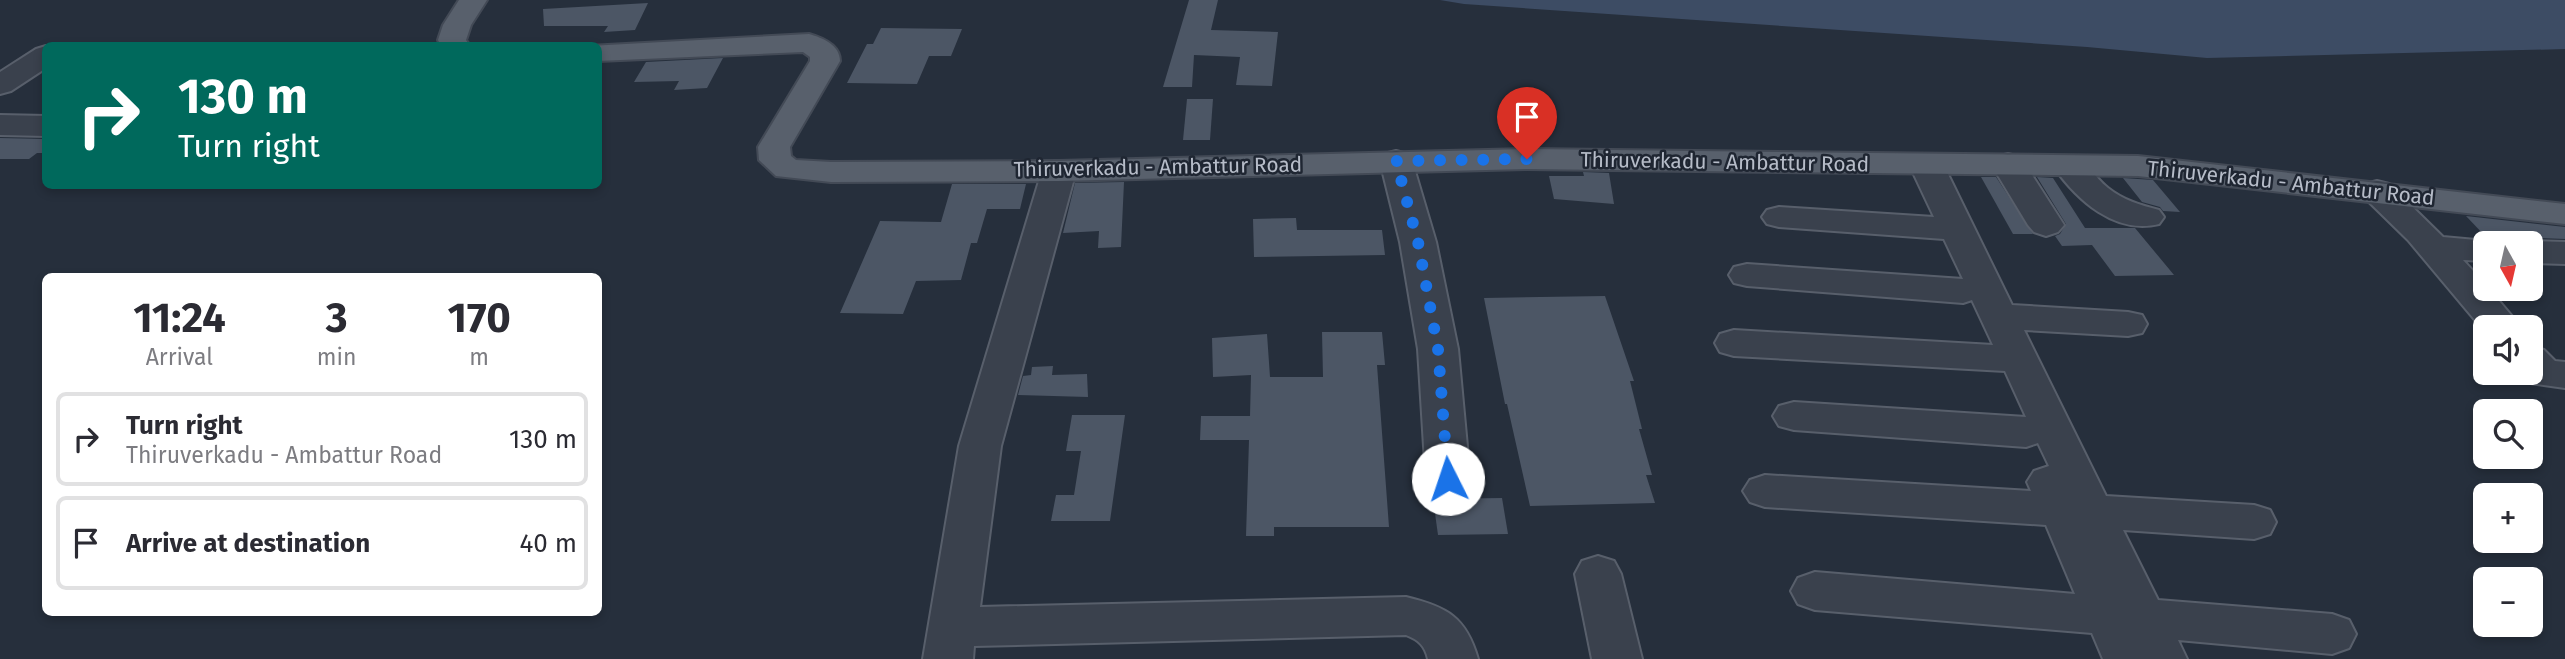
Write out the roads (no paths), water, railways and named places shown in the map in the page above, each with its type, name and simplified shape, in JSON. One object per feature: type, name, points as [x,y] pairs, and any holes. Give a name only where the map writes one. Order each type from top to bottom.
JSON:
[{"type":"main road","points":[[453,42],[457,26],[472,0]]},
{"type":"main road","name":"Thiruverkadu - Ambattur Road","points":[[602,52],[809,43],[821,50],[825,54],[825,61],[774,147],[775,160],[788,169],[831,172],[1059,170],[1527,159],[2138,166],[2565,214]]},
{"type":"street","points":[[0,54],[42,54]]},
{"type":"street","points":[[0,85],[42,57]]},
{"type":"street","points":[[0,125],[42,126]]},
{"type":"street","points":[[1396,161],[1418,242],[1438,349],[1448,479]]},
{"type":"street","points":[[1917,164],[1946,229],[1998,316],[2005,358],[2026,432],[2076,509]]},
{"type":"street","points":[[2008,164],[2046,225]]},
{"type":"street","points":[[2070,166],[2088,190],[2109,206],[2126,214],[2147,217]]},
{"type":"street","points":[[1059,170],[979,446],[950,643],[1406,616],[1427,621],[1443,632],[1453,659]]},
{"type":"street","points":[[2377,191],[2491,315]]},
{"type":"street","points":[[1779,217],[1946,229]]},
{"type":"street","points":[[1946,229],[1963,290],[2005,358],[2135,638]]},
{"type":"street","points":[[2431,247],[2473,249]]},
{"type":"street","points":[[2543,252],[2565,253]]},
{"type":"street","points":[[1747,275],[1963,290]]},
{"type":"street","points":[[1998,316],[2128,324]]},
{"type":"street","points":[[1734,343],[2005,358]]},
{"type":"street","points":[[1794,416],[2026,432]]},
{"type":"street","points":[[1765,491],[2254,522]]},
{"type":"street","points":[[1598,575],[1618,659]]},
{"type":"street","points":[[1815,592],[2135,638],[2332,634]]},
{"type":"water","points":[[1440,0],[2565,0],[2565,49],[2207,58],[2087,47],[1464,4]]}]
